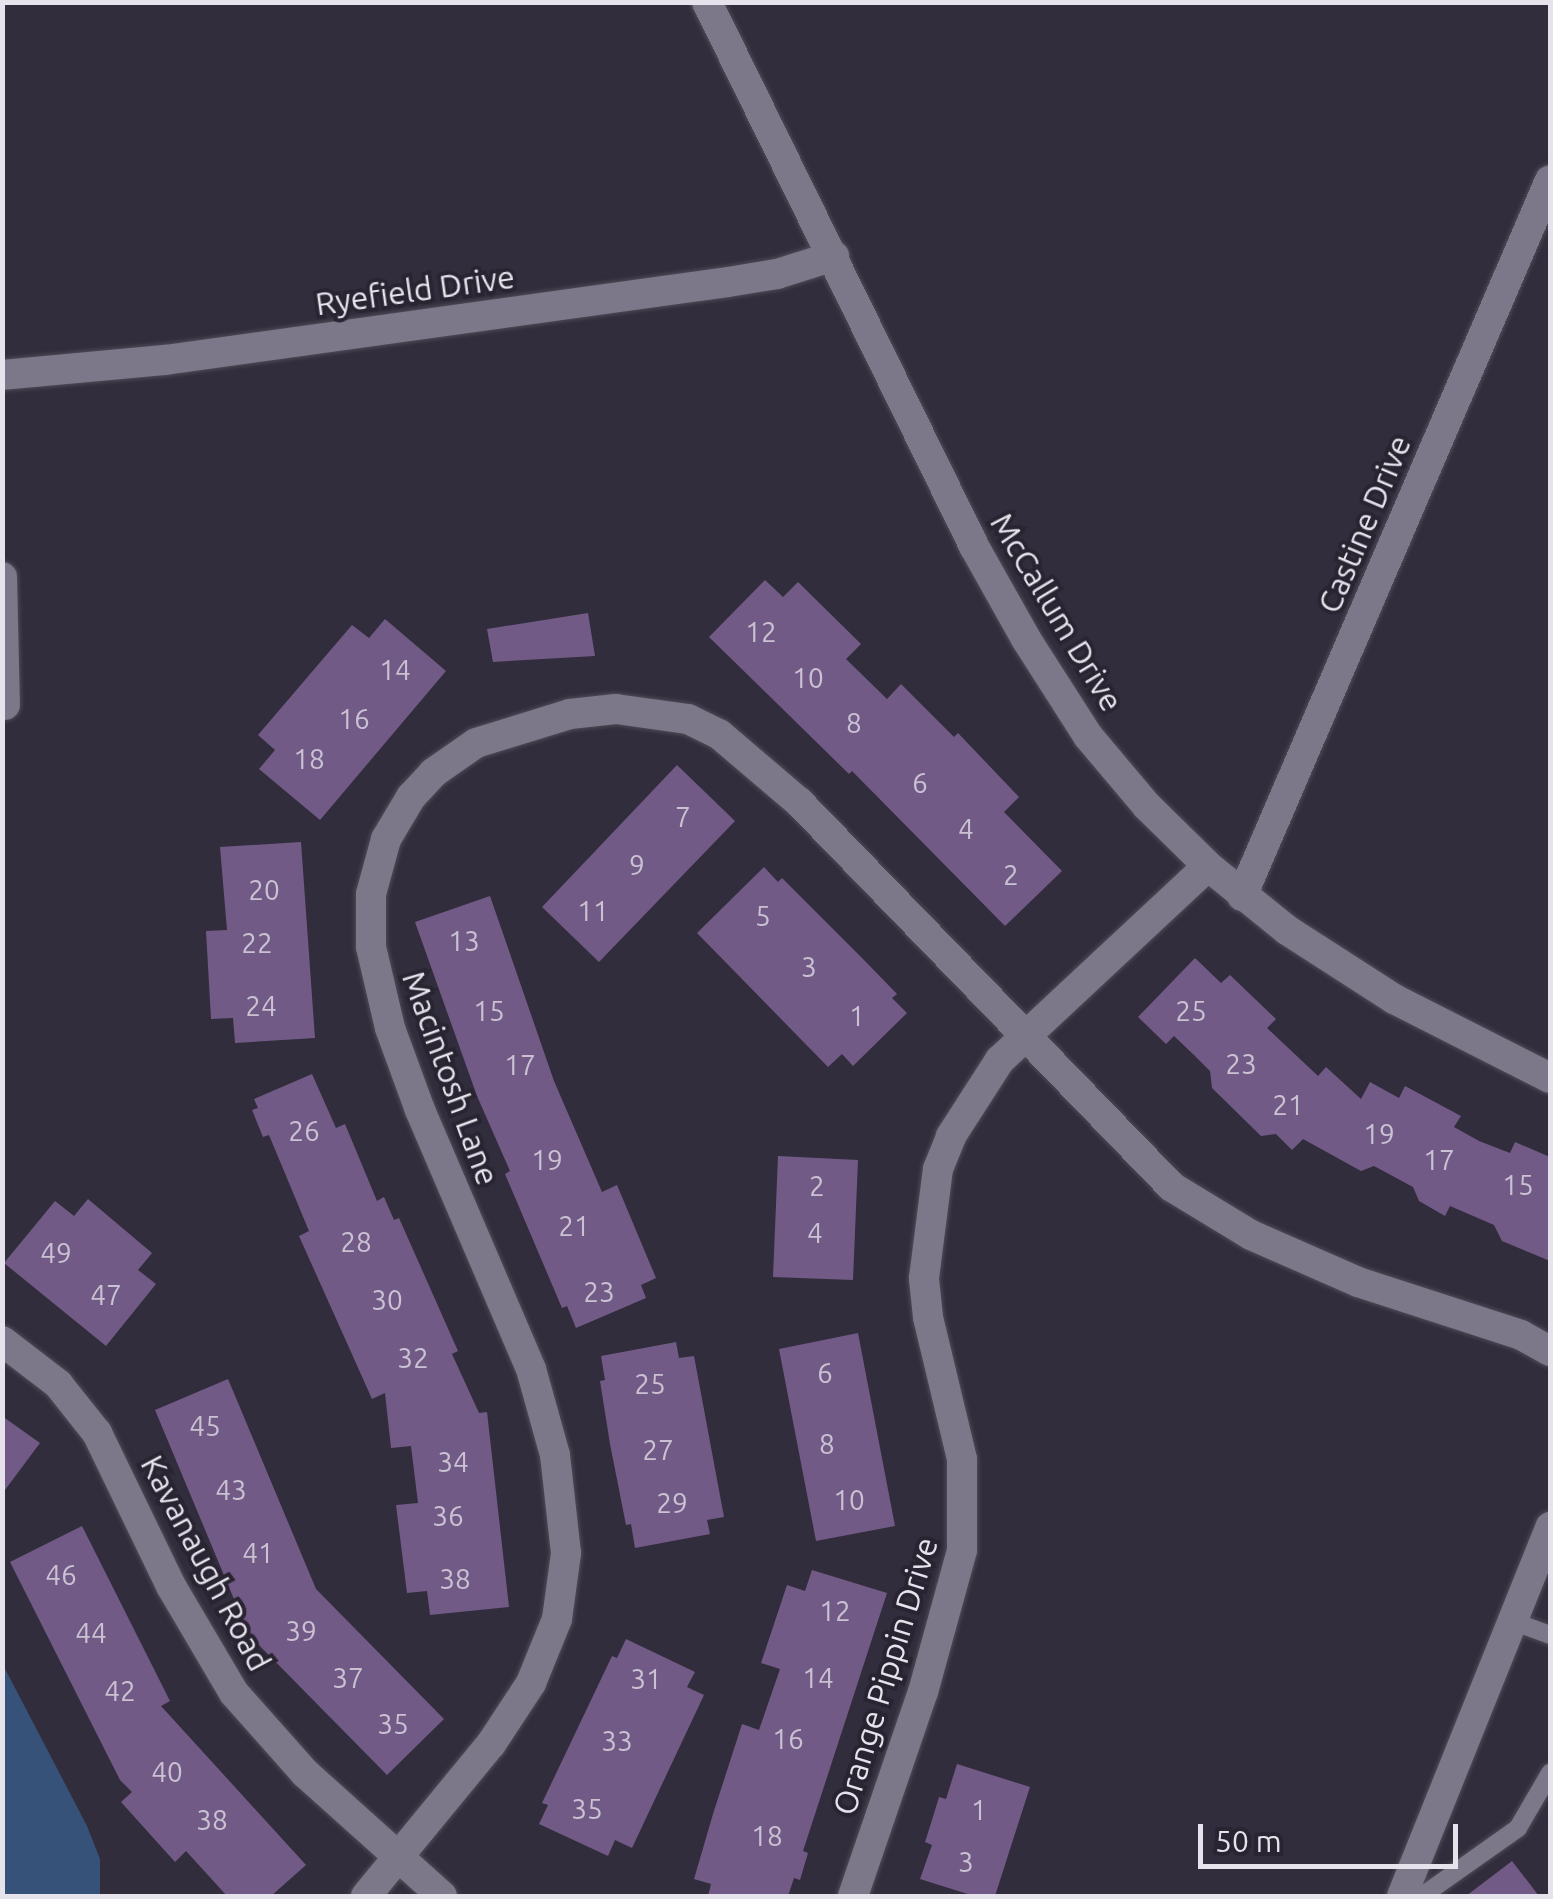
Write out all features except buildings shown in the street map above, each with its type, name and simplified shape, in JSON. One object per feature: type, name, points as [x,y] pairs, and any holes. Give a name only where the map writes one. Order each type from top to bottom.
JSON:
[{"type":"street","name":"McCallum Drive","points":[[707,2],[960,518],[1026,640],[1106,758],[1208,866],[1242,896],[1394,999],[1550,1078]]},
{"type":"street","name":"Castine Drive","points":[[1242,896],[1550,180]]},
{"type":"street","name":"Ryefield Drive","points":[[2,374],[165,360],[728,282],[777,274],[834,256]]},
{"type":"street","points":[[2,577],[5,705]]},
{"type":"street","name":"Macintosh Lane","points":[[366,1896],[491,1744],[531,1684],[557,1618],[566,1554],[555,1455],[531,1369],[420,1110],[376,981],[370,918],[375,873],[386,840],[412,797],[454,756],[518,728],[570,714],[616,709],[688,719],[718,734],[799,802],[1172,1187],[1204,1210],[1358,1282],[1521,1335],[1550,1351]]},
{"type":"street","name":"Orange Pippin Drive","points":[[853,1896],[922,1692],[962,1550],[962,1459],[928,1316],[924,1278],[931,1203],[951,1136],[1000,1060],[1024,1034],[1208,866]]},
{"type":"street","name":"Kavanaugh Road","points":[[2,1342],[58,1384],[96,1434],[172,1586],[234,1693],[305,1773],[397,1860],[442,1896]]},
{"type":"street","points":[[1402,1896],[1550,1528]]},
{"type":"lane","points":[[1512,1621],[1550,1636]]},
{"type":"lane","points":[[1422,1896],[1518,1828],[1550,1772]]},
{"type":"water","points":[[2,1663],[87,1826],[100,1859],[100,1896],[3,1896]]}]
